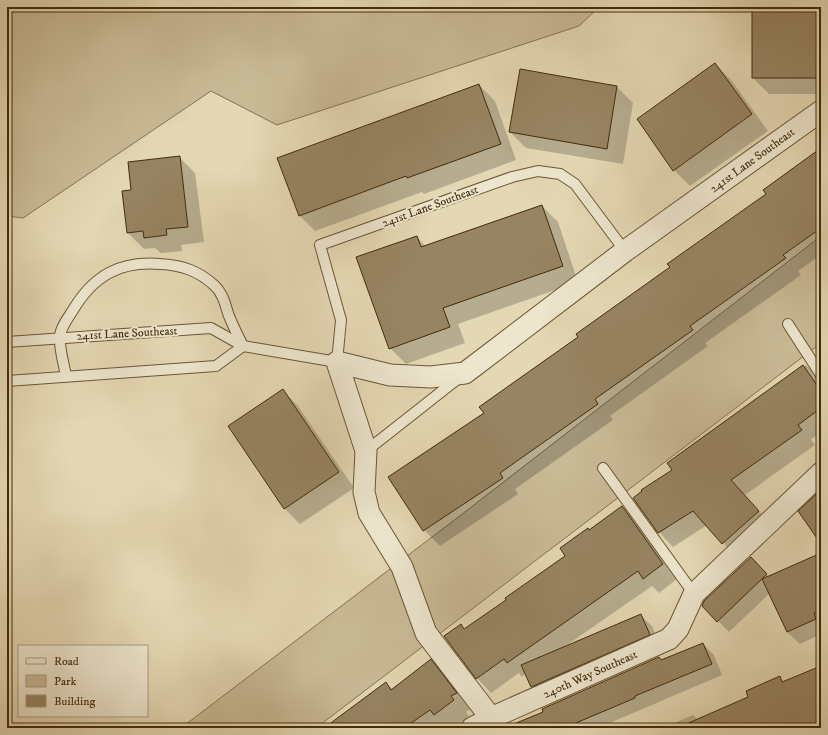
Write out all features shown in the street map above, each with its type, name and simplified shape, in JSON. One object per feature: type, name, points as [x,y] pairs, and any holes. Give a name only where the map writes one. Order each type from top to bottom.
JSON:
[{"type":"street","name":"241st Lane Southeast","points":[[337,362],[390,375],[431,377],[465,373],[625,251],[821,111]]},
{"type":"street","name":"241st Lane Southeast","points":[[337,362],[366,451],[364,492],[369,513],[402,567],[426,633],[491,718]]},
{"type":"street","name":"240th Way Southeast","points":[[472,728],[491,718],[669,639],[678,630],[694,594],[821,473]]},
{"type":"lane","name":"241st Lane Southeast","points":[[7,342],[60,337],[211,328],[243,346],[337,362],[341,320],[320,245],[512,177],[538,171],[560,174],[575,184],[625,251]]},
{"type":"lane","points":[[7,381],[216,366],[243,346],[228,315],[224,298],[216,287],[202,275],[180,265],[143,262],[130,264],[115,270],[93,284],[79,300],[66,322],[60,337],[66,376]]},
{"type":"lane","points":[[788,324],[821,375]]},
{"type":"lane","points":[[366,451],[465,373]]},
{"type":"lane","points":[[603,468],[694,594]]},
{"type":"green space","points":[[7,7],[599,7],[579,26],[277,125],[211,91],[23,218],[7,216]]},
{"type":"green space","points":[[821,236],[821,343],[316,728],[181,728],[461,515]]},
{"type":"building","points":[[752,7],[817,7],[817,78],[752,78]]},
{"type":"building","points":[[715,63],[752,114],[673,171],[637,119]]},
{"type":"building","points":[[520,69],[617,86],[607,149],[509,132]]},
{"type":"building","points":[[479,84],[501,144],[407,178],[406,176],[299,216],[277,158]]},
{"type":"building","points":[[821,148],[821,228],[783,255],[786,258],[690,326],[693,330],[595,399],[598,404],[500,473],[503,478],[423,531],[388,477],[484,413],[479,407],[578,337],[576,334],[670,267],[667,264],[766,194],[763,190]]},
{"type":"building","points":[[180,156],[188,227],[166,229],[167,235],[144,238],[143,231],[127,233],[122,191],[131,190],[128,162]]},
{"type":"building","points":[[542,205],[563,266],[443,308],[450,327],[389,349],[356,257],[417,236],[421,247]]},
{"type":"building","points":[[803,365],[821,391],[821,408],[798,425],[802,430],[731,480],[759,511],[722,544],[693,511],[658,533],[633,498],[642,491],[641,490],[672,470],[667,463]]},
{"type":"building","points":[[283,389],[339,472],[284,509],[228,426]]},
{"type":"building","points":[[821,490],[821,544],[798,511]]},
{"type":"building","points":[[622,506],[663,564],[643,579],[638,571],[507,663],[504,659],[476,679],[444,636],[461,624],[464,629],[506,600],[505,598],[565,556],[560,548],[588,528],[589,530]]},
{"type":"building","points":[[821,553],[821,610],[814,613],[816,619],[787,632],[762,579]]},
{"type":"building","points":[[751,557],[767,574],[717,622],[702,606],[704,601]]},
{"type":"building","points":[[641,614],[650,635],[531,687],[521,665]]},
{"type":"building","points":[[703,643],[712,664],[635,696],[635,698],[564,728],[504,728],[543,712],[542,709],[659,657],[661,660]]},
{"type":"building","points":[[431,659],[457,693],[451,696],[454,700],[434,715],[430,710],[404,728],[324,728],[386,682],[391,690]]},
{"type":"building","points":[[821,666],[821,728],[677,728],[748,697],[746,691],[780,676],[782,682]]}]
